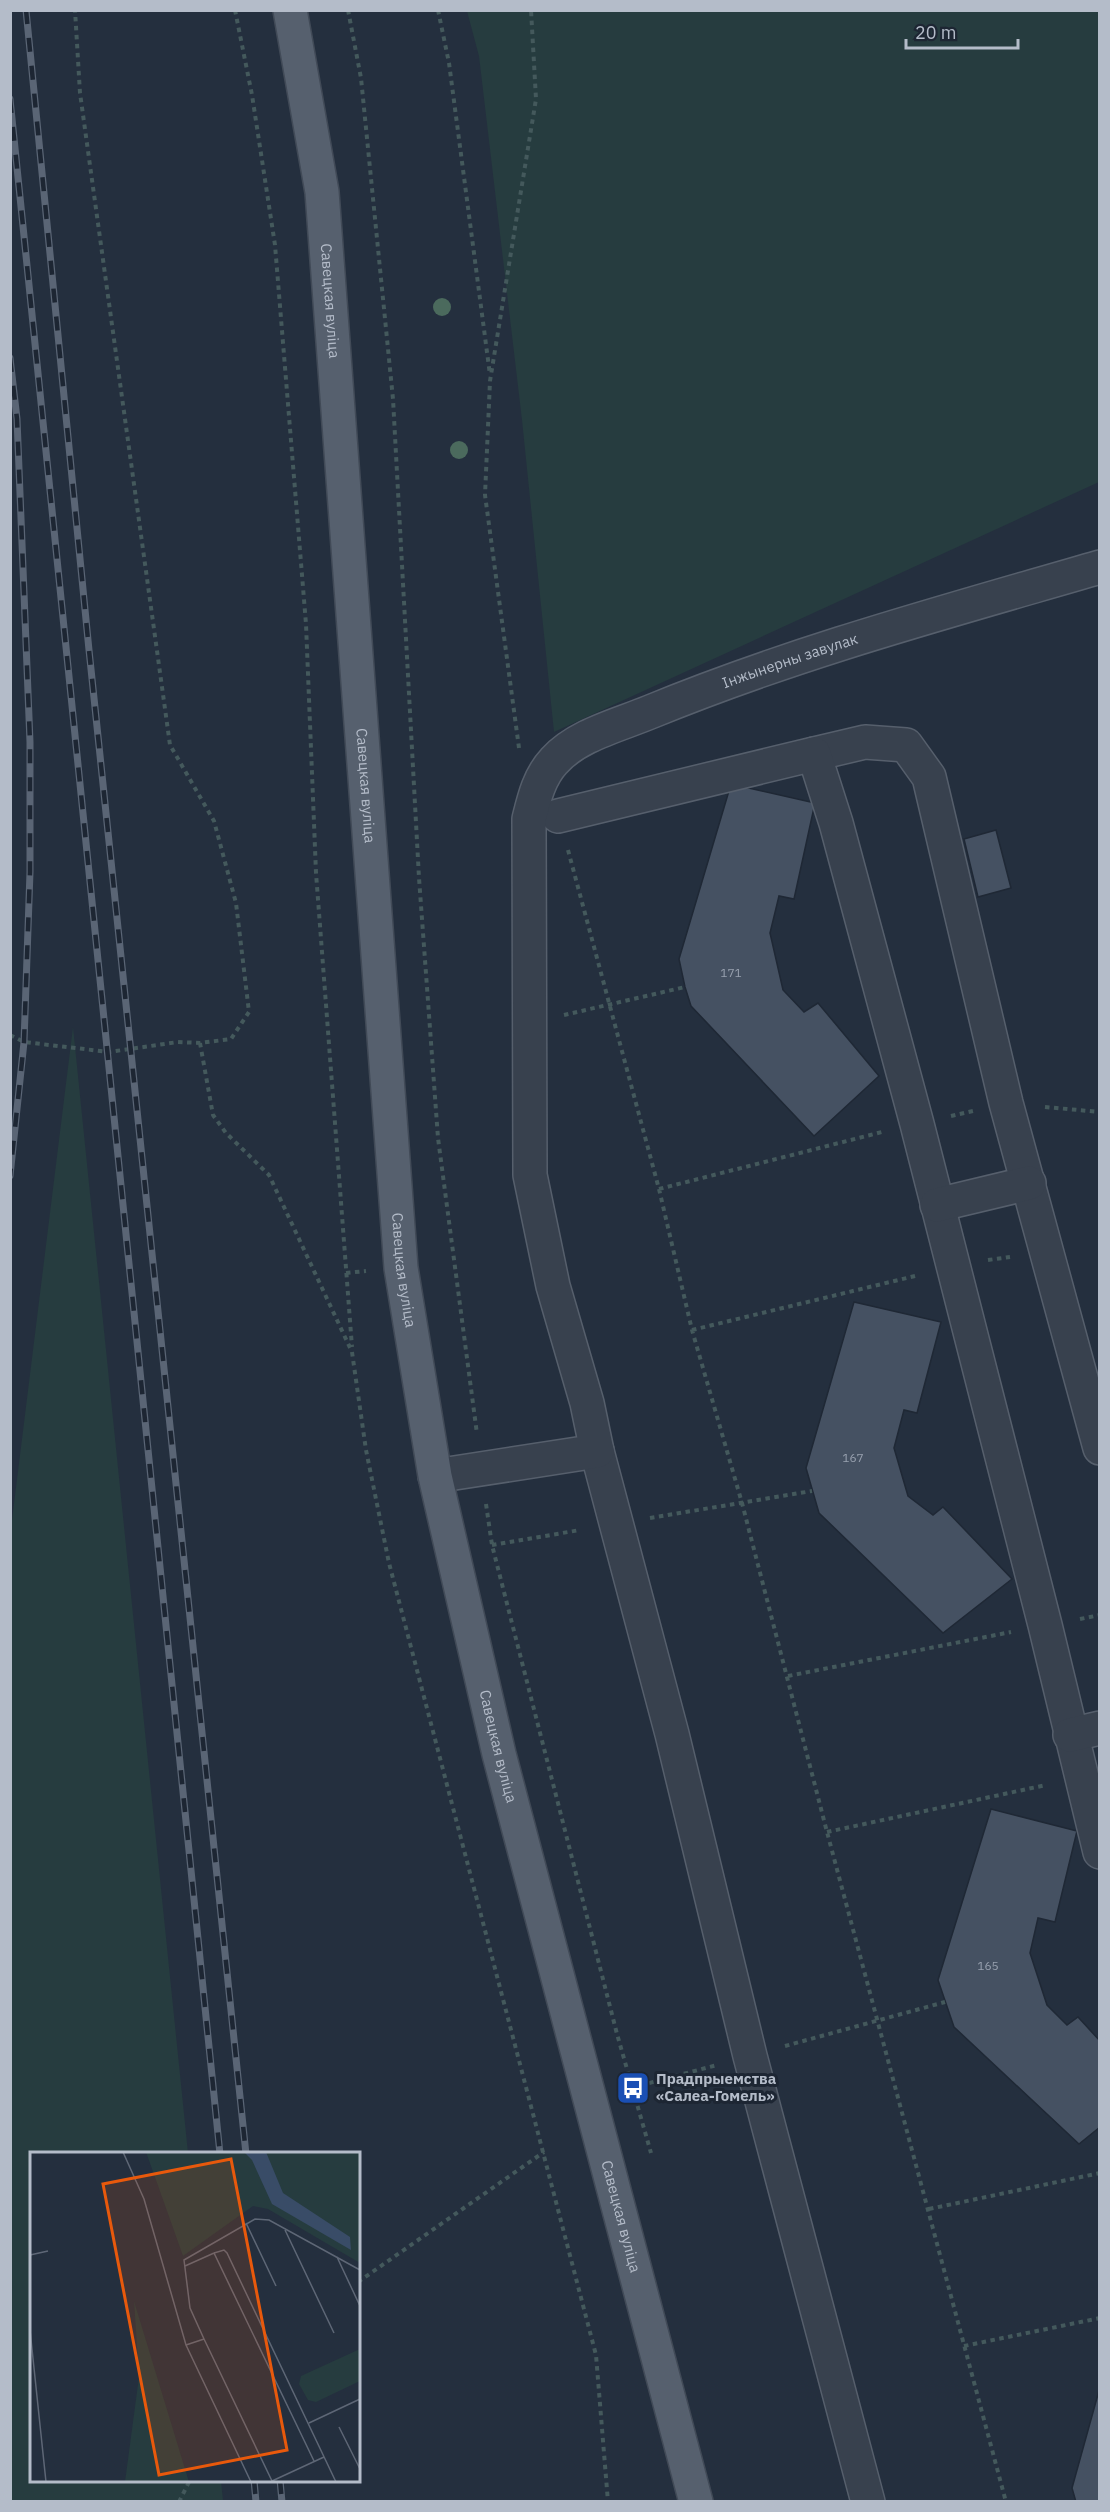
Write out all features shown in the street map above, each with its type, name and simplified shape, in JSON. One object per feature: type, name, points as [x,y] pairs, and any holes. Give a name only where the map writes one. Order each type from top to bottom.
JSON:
[{"type":"main road","name":"Савецкая вуліца","points":[[290,10],[321,192],[401,1268],[435,1476],[499,1754],[696,2502]]},
{"type":"street","name":"Інжынерны завулак","points":[[868,2502],[750,2056],[672,1734],[597,1451],[587,1403],[553,1286],[530,1176],[528,1023],[530,937],[543,817],[538,784],[554,761],[581,741],[723,682],[877,632],[1100,567]]},
{"type":"street","points":[[543,817],[865,742],[906,745],[929,777],[1006,1103],[1100,1448]]},
{"type":"street","points":[[814,754],[836,823],[917,1124],[1045,1625],[1085,1732],[1080,1778],[1100,1852]]},
{"type":"street","points":[[937,1205],[1029,1183]]},
{"type":"street","points":[[435,1476],[597,1451]]},
{"type":"path","points":[[10,1035],[24,1042],[109,1052],[178,1042],[200,1044],[231,1039],[249,1012],[236,903],[214,821],[170,745],[80,93],[75,10]]},
{"type":"path","points":[[234,10],[252,95],[275,245],[306,624],[317,885],[352,1352],[366,1450],[389,1563],[596,2355],[608,2502]]},
{"type":"path","points":[[348,10],[361,78],[393,399],[419,866],[438,1138],[492,1545],[651,2153]]},
{"type":"path","points":[[438,10],[449,63],[490,381]]},
{"type":"path","points":[[519,750],[485,495],[490,381],[536,99],[531,10]]},
{"type":"path","points":[[569,857],[659,1189],[692,1330],[742,1503],[827,1832],[1006,2502]]},
{"type":"path","points":[[528,1023],[685,987]]},
{"type":"path","points":[[200,1044],[213,1115],[226,1133],[269,1175],[352,1352]]},
{"type":"path","points":[[659,1189],[1006,1103],[1100,1112]]},
{"type":"path","points":[[692,1330],[953,1266],[1047,1251]]},
{"type":"path","points":[[788,1676],[1045,1625]]},
{"type":"path","points":[[827,1832],[1080,1778]]},
{"type":"path","points":[[633,2088],[945,2002]]},
{"type":"path","points":[[360,2281],[544,2152]]},
{"type":"path","points":[[929,2209],[1100,2173]]},
{"type":"path","points":[[964,2346],[1100,2318]]},
{"type":"path","points":[[179,2502],[189,2482]]},
{"type":"green space","points":[[467,11],[1099,11],[1099,482],[554,732],[522,420],[479,56]]},
{"type":"green space","points":[[73,1027],[188,2152],[30,2152],[30,2482],[221,2482],[223,2501],[11,2501],[10,1536]]},
{"type":"building","points":[[731,784],[815,803],[794,899],[779,896],[770,933],[783,990],[804,1012],[818,1003],[879,1076],[814,1136],[691,1006],[685,987],[679,959]]},
{"type":"building","points":[[996,830],[1011,888],[978,897],[964,839]]},
{"type":"building","points":[[854,1302],[941,1322],[917,1413],[904,1410],[894,1448],[908,1496],[933,1515],[943,1507],[1012,1579],[943,1633],[819,1513],[806,1468]]},
{"type":"building","points":[[991,1809],[1077,1831],[1055,1922],[1038,1918],[1030,1953],[1047,2005],[1067,2025],[1078,2017],[1100,2041],[1100,2127],[1079,2144],[954,2027],[938,1980]]},
{"type":"building","points":[[1100,2387],[1100,2502],[1076,2502],[1072,2488]]},
{"type":"railway","points":[[26,10],[89,650],[246,2152]]},
{"type":"railway","points":[[10,99],[220,2152]]},
{"type":"railway","points":[[10,358],[17,419],[30,742],[30,872],[24,1042],[10,1176]]},
{"type":"railway","points":[[254,2482],[256,2502]]},
{"type":"railway","points":[[280,2482],[282,2502]]},
{"type":"place","name":"Прадпрыемства «Салеа-Гомель»","points":[[633,2088]]}]
